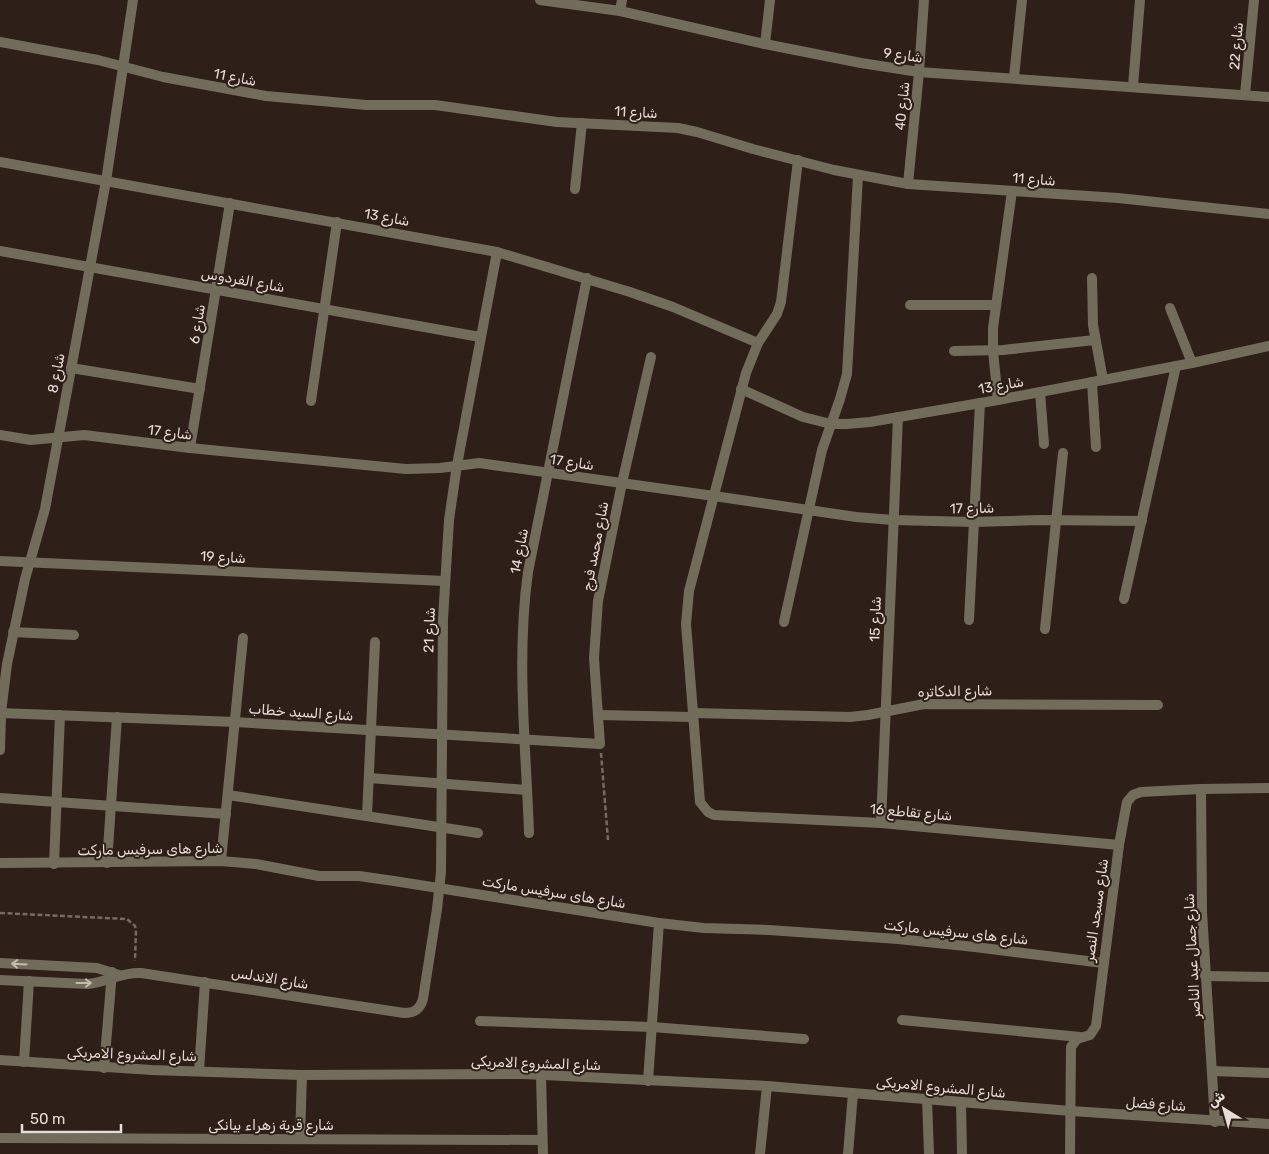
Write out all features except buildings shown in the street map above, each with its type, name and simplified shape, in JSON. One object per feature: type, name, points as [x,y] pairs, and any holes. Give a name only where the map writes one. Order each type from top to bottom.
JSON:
[{"type":"street","name":"شارع 8","points":[[0,750],[0,713],[4,680],[13,632],[45,509],[106,181],[134,0]]},
{"type":"street","name":"شارع 9","points":[[540,0],[620,11],[765,44],[861,63],[919,72],[1014,77],[1269,97]]},
{"type":"street","points":[[620,11],[622,0]]},
{"type":"street","points":[[765,44],[770,0]]},
{"type":"street","name":"شارع 40","points":[[908,184],[924,0]]},
{"type":"street","points":[[1014,77],[1022,0]]},
{"type":"street","points":[[1133,86],[1140,0]]},
{"type":"street","name":"شارع 22","points":[[1245,95],[1254,0]]},
{"type":"street","name":"شارع 11","points":[[0,42],[266,96],[366,105],[435,105],[524,118],[678,128],[858,176],[908,184],[1156,201],[1269,214]]},
{"type":"street","points":[[575,189],[582,123]]},
{"type":"street","points":[[693,715],[686,624],[689,590],[751,357],[777,314],[781,302],[798,160]]},
{"type":"street","name":"شارع 13","points":[[0,162],[497,252],[587,278],[673,307],[758,343]]},
{"type":"street","points":[[784,622],[822,450],[847,374],[858,176]]},
{"type":"street","points":[[998,400],[992,351],[993,328],[1012,191]]},
{"type":"street","name":"شارع 6","points":[[190,448],[230,203]]},
{"type":"street","points":[[311,401],[337,222]]},
{"type":"street","name":"شارع الفردوس","points":[[0,251],[480,337]]},
{"type":"street","name":"شارع 21","points":[[417,1010],[424,999],[440,888],[442,648],[449,520],[457,465],[497,252]]},
{"type":"street","name":"شارع 14","points":[[529,833],[522,659],[524,600],[587,278]]},
{"type":"street","points":[[1092,278],[1092,309],[1098,381],[1096,447]]},
{"type":"street","points":[[910,305],[996,306]]},
{"type":"street","points":[[1170,308],[1192,363]]},
{"type":"street","points":[[954,351],[992,351],[1095,340]]},
{"type":"street","name":"شارع 13","points":[[741,389],[803,417],[831,424],[870,422],[1098,381],[1269,346]]},
{"type":"street","name":"شارع محمد فرج","points":[[600,744],[594,658],[598,601],[622,483],[651,357]]},
{"type":"street","points":[[1124,599],[1176,366]]},
{"type":"street","points":[[71,368],[200,389]]},
{"type":"street","points":[[1040,392],[1044,444]]},
{"type":"street","points":[[969,620],[980,403]]},
{"type":"street","name":"شارع 15","points":[[881,823],[898,417]]},
{"type":"street","name":"شارع 17","points":[[0,435],[31,440],[84,435],[190,448],[406,469],[440,468],[479,463],[856,517],[893,520],[974,522],[1057,520],[1142,521]]},
{"type":"street","points":[[1045,629],[1063,453]]},
{"type":"street","name":"شارع 19","points":[[0,561],[445,581]]},
{"type":"street","points":[[13,632],[74,635]]},
{"type":"street","points":[[221,861],[243,638]]},
{"type":"street","points":[[367,816],[375,642]]},
{"type":"street","name":"شارع الدكاتره","points":[[598,715],[850,717],[924,704],[1158,705]]},
{"type":"street","name":"شارع السيد خطاب","points":[[0,713],[235,722],[600,744]]},
{"type":"street","points":[[54,864],[60,715]]},
{"type":"street","name":"شارع تقاطع 16","points":[[693,715],[699,796],[703,808],[714,815],[881,823],[1119,846]]},
{"type":"street","points":[[107,862],[117,717]]},
{"type":"street","points":[[369,778],[528,790]]},
{"type":"street","name":"شارع مسجد النصر","points":[[1070,1154],[1072,1047],[1074,1041],[1080,1037],[1090,1035],[1095,1030],[1126,806],[1133,795],[1142,792],[1269,788]]},
{"type":"street","name":"شارع جمال عبد الناصر","points":[[1201,789],[1202,912],[1215,1122]]},
{"type":"street","points":[[228,795],[478,833]]},
{"type":"street","points":[[0,798],[226,814]]},
{"type":"street","name":"شارع هاى سرفيس ماركت","points":[[0,863],[221,861],[256,864],[319,876],[360,876],[659,923],[704,928],[769,930],[898,939],[975,946],[1103,963]]},
{"type":"street","points":[[648,1081],[659,923]]},
{"type":"street","name":"شارع الاندلس","points":[[0,963],[97,968],[114,975]]},
{"type":"street","points":[[58,966],[66,972],[58,983]]},
{"type":"street","name":"شارع الاندلس","points":[[0,980],[88,984],[114,975],[135,972],[394,1012],[409,1013],[417,1010]]},
{"type":"street","points":[[104,1068],[114,975]]},
{"type":"street","points":[[1206,976],[1269,977]]},
{"type":"street","points":[[24,1062],[29,981]]},
{"type":"street","points":[[199,1071],[205,982]]},
{"type":"street","points":[[480,1020],[652,1027],[804,1039]]},
{"type":"street","points":[[902,1020],[1080,1037]]},
{"type":"street","name":"شارع المشروع الامريكى","points":[[0,1060],[104,1068],[302,1075],[523,1074],[767,1086],[1071,1111]]},
{"type":"street","points":[[1212,1071],[1269,1072]]},
{"type":"street","points":[[300,1138],[302,1075]]},
{"type":"street","points":[[541,1076],[543,1154]]},
{"type":"street","points":[[760,1154],[767,1086]]},
{"type":"street","points":[[848,1154],[853,1093]]},
{"type":"street","points":[[927,1099],[929,1154]]},
{"type":"street","points":[[961,1102],[962,1154]]},
{"type":"street","name":"شارع فضل","points":[[1071,1111],[1215,1122],[1269,1124]]},
{"type":"street","name":"شارع قرية زهراء بيانكى","points":[[0,1138],[542,1140]]},
{"type":"path","points":[[600,744],[608,840]]},
{"type":"path","points":[[0,913],[127,919],[135,926],[136,930],[135,972]]}]
